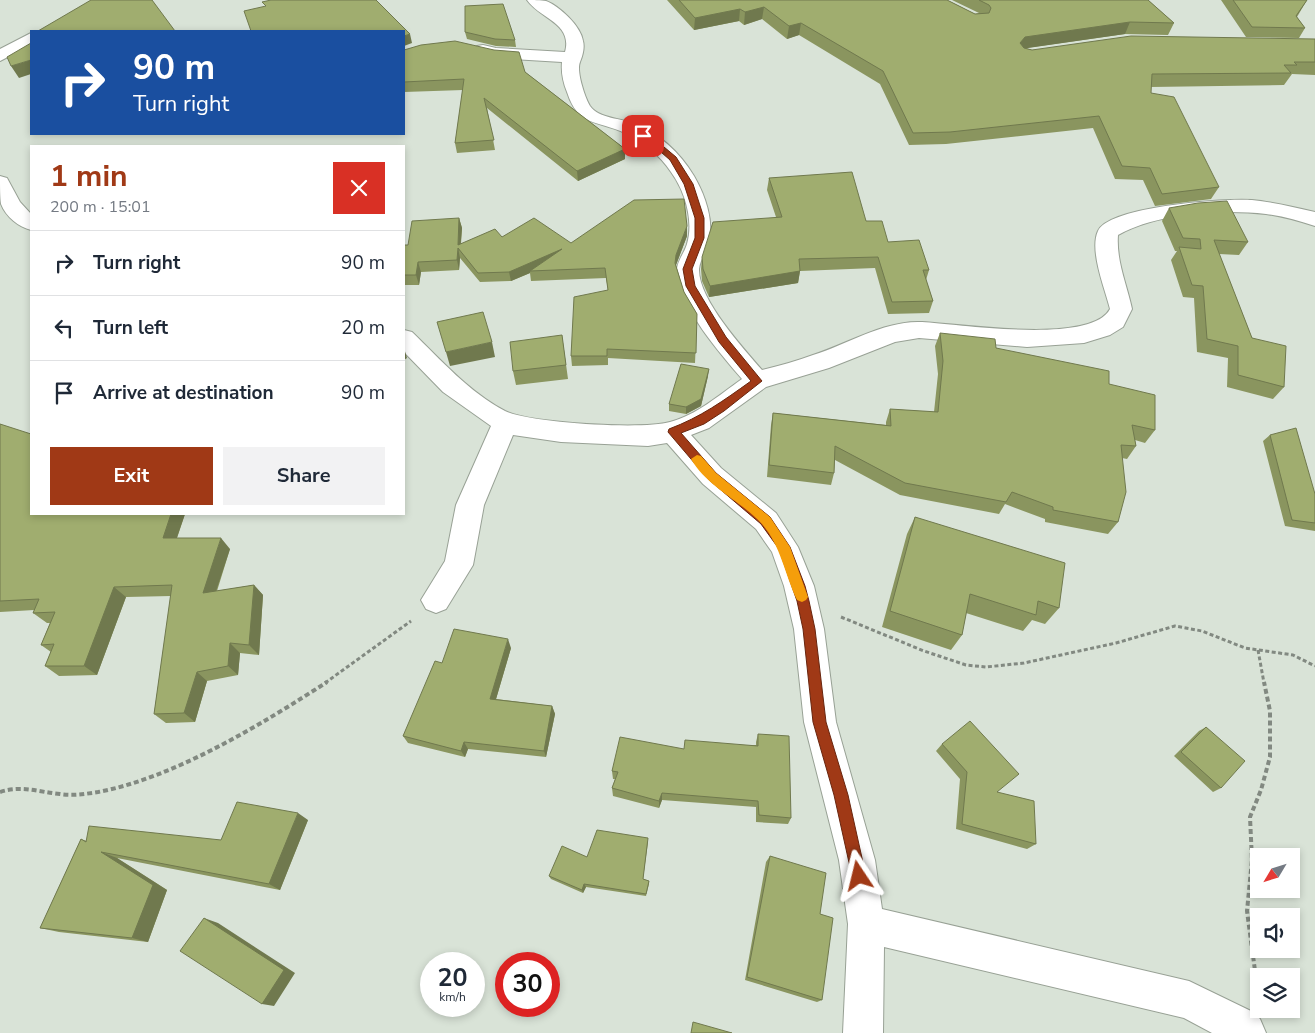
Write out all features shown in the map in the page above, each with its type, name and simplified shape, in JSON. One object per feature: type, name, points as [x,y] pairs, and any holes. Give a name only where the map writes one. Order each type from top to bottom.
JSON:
[{"type":"street","points":[[535,0],[569,28],[574,38],[575,52],[570,69],[577,98],[583,110],[600,119],[631,129],[655,144],[673,158],[689,184],[699,218],[699,238],[688,269],[690,286],[723,339],[757,381]]},
{"type":"street","points":[[0,56],[30,39]]},
{"type":"street","points":[[468,46],[496,53],[574,58]]},
{"type":"street","points":[[0,182],[6,198],[26,220]]},
{"type":"street","points":[[405,339],[452,386],[495,417],[516,426],[561,432],[639,436],[673,432],[700,421],[721,409],[757,381],[821,362],[891,334],[919,330],[1027,339],[1084,335],[1102,329],[1115,321],[1121,309],[1110,270],[1108,232],[1118,224],[1132,219],[1175,211],[1238,206],[1265,207],[1315,219]]},
{"type":"street","points":[[0,224],[26,220]]},
{"type":"street","points":[[436,600],[459,565],[470,505],[506,421]]},
{"type":"street","points":[[673,432],[712,476],[766,521],[784,547],[799,586],[809,629],[820,722],[857,860],[866,924],[863,1033]]},
{"type":"street","points":[[866,924],[1189,1000],[1239,1026],[1246,1033]]},
{"type":"path","points":[[0,792],[9,788],[36,788],[66,795],[85,793],[113,789],[163,772],[221,745],[288,707],[395,634],[436,600]]},
{"type":"path","points":[[803,601],[870,630],[966,665],[986,667],[1024,663],[1116,643],[1175,626],[1202,631],[1245,648],[1293,656],[1315,666]]},
{"type":"path","points":[[1255,968],[1248,911],[1252,860],[1250,817],[1261,790],[1270,757],[1270,711],[1258,650]]},
{"type":"building","points":[[91,0],[152,0],[174,30],[40,30]]},
{"type":"building","points":[[271,0],[376,0],[410,34],[405,36],[405,30],[251,30],[244,11],[266,6],[262,2]]},
{"type":"building","points":[[679,0],[947,0],[975,14],[989,13],[991,8],[979,0],[1148,0],[1174,23],[1130,22],[1025,37],[1020,43],[1024,48],[1032,50],[1131,36],[1315,39],[1315,62],[1294,62],[1297,65],[1284,65],[1291,73],[1152,74],[1151,93],[1174,97],[1219,187],[1162,194],[1150,168],[1122,166],[1099,116],[950,132],[913,133],[883,71],[801,23],[789,26],[764,7],[745,12],[740,9],[695,18]]},
{"type":"building","points":[[1233,0],[1307,0],[1296,16],[1305,28],[1252,27]]},
{"type":"building","points":[[503,4],[515,40],[495,39],[465,32],[465,6]]},
{"type":"building","points":[[455,41],[494,50],[519,52],[525,72],[625,149],[577,171],[484,98],[494,140],[455,143],[464,79],[405,82],[405,50],[421,45]]},
{"type":"building","points":[[30,44],[30,60],[11,66],[7,57]]},
{"type":"building","points":[[852,172],[866,221],[882,221],[888,242],[919,240],[929,270],[923,270],[933,301],[892,302],[878,257],[799,259],[800,271],[710,286],[703,269],[702,257],[713,222],[782,217],[769,178]]},
{"type":"building","points":[[684,199],[687,226],[676,255],[675,263],[684,292],[697,314],[696,353],[607,349],[607,356],[571,356],[574,297],[608,290],[605,268],[530,271],[562,249],[509,272],[478,273],[458,248],[457,260],[418,262],[416,275],[405,275],[405,245],[408,245],[412,221],[459,218],[458,245],[495,229],[502,237],[534,218],[571,243],[634,200]]},
{"type":"building","points":[[1227,201],[1248,242],[1214,240],[1252,338],[1286,346],[1284,387],[1238,375],[1238,346],[1207,339],[1203,286],[1192,285],[1179,247],[1201,249],[1200,239],[1183,238],[1169,208]]},
{"type":"building","points":[[483,312],[492,342],[446,352],[437,322]]},
{"type":"building","points":[[940,333],[995,339],[996,348],[1109,371],[1109,384],[1155,395],[1155,430],[1132,425],[1136,446],[1121,445],[1126,492],[1118,522],[1053,510],[1053,507],[1012,492],[1006,502],[905,483],[835,446],[834,473],[769,465],[773,413],[891,426],[890,409],[938,412],[943,361]]},
{"type":"building","points":[[562,335],[566,365],[513,371],[510,342]]},
{"type":"building","points":[[681,364],[709,369],[701,399],[686,407],[669,404]]},
{"type":"building","points":[[0,424],[30,434],[30,515],[171,515],[163,538],[221,538],[203,593],[254,585],[249,645],[230,643],[228,666],[197,672],[184,713],[154,714],[172,585],[114,587],[84,666],[45,666],[54,644],[41,645],[55,612],[33,613],[39,599],[0,601]]},
{"type":"building","points":[[1296,428],[1315,494],[1315,523],[1292,520],[1270,435]]},
{"type":"building","points":[[915,517],[1065,563],[1059,608],[1038,601],[1036,615],[970,594],[962,635],[890,611]]},
{"type":"building","points":[[454,629],[508,639],[490,699],[552,706],[544,751],[464,742],[461,751],[403,736],[435,661],[442,663]]},
{"type":"building","points":[[970,721],[1019,774],[997,792],[1034,801],[1036,844],[962,824],[967,772],[942,744]]},
{"type":"building","points":[[1206,727],[1245,761],[1221,788],[1181,752]]},
{"type":"building","points":[[758,734],[789,736],[791,818],[759,815],[758,801],[662,793],[659,801],[612,788],[618,772],[612,771],[620,737],[684,749],[685,740],[758,746]]},
{"type":"building","points":[[237,802],[298,813],[269,884],[101,852],[153,885],[132,938],[40,928],[81,839],[86,842],[89,826],[221,840]]},
{"type":"building","points":[[597,830],[648,838],[643,879],[649,881],[646,894],[584,884],[582,890],[549,876],[562,846],[587,857]]},
{"type":"building","points":[[770,856],[826,873],[820,914],[833,918],[822,1000],[747,977]]},
{"type":"building","points":[[204,918],[284,970],[262,1004],[180,951]]},
{"type":"building","points":[[693,1022],[732,1033],[691,1033]]},
{"type":"slow traffic","points":[[697,459],[712,476],[766,521],[784,547],[802,597]]},
{"type":"route","points":[[643,136],[673,158],[689,184],[699,218],[699,238],[688,269],[690,286],[698,302],[723,339],[757,381],[721,409],[700,421],[673,432],[712,476],[766,521],[784,547],[803,601],[809,629],[820,722],[841,795],[857,860],[859,876]]}]
